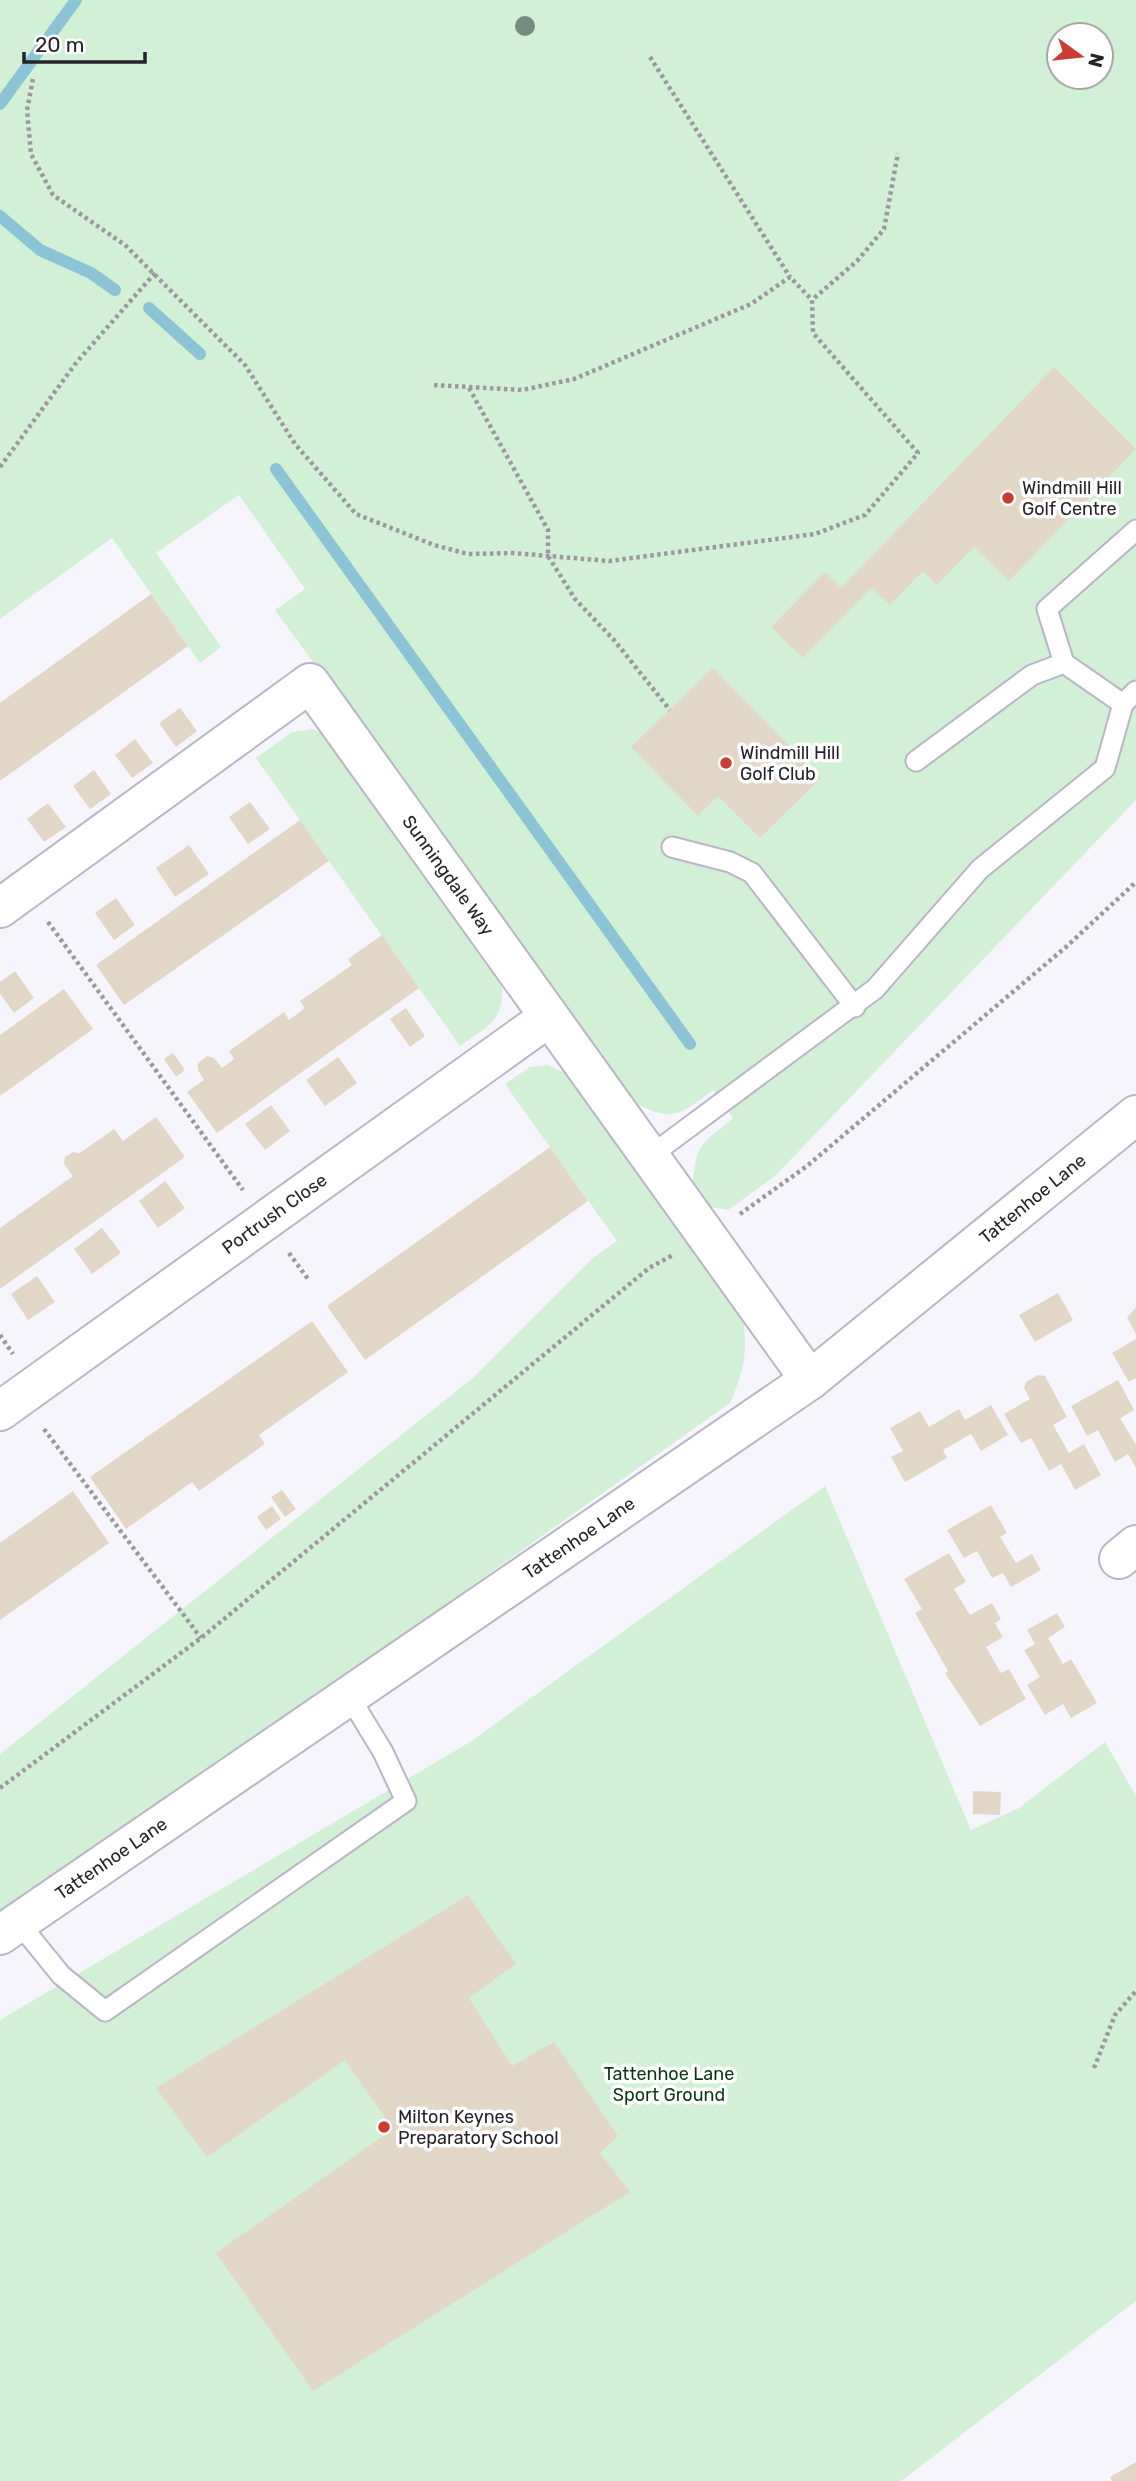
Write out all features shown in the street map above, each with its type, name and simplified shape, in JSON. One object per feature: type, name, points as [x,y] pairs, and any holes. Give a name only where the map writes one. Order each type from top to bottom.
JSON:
[{"type":"street","name":"Sunningdale Way","points":[[12,899],[310,682],[810,1380]]},
{"type":"street","name":"Portrush Close","points":[[14,1401],[549,1017]]},
{"type":"street","name":"Tattenhoe Lane","points":[[9,1928],[810,1380],[1136,1115]]},
{"type":"lane","points":[[650,1156],[855,1007],[875,989],[980,870],[1105,768],[1129,698],[1064,663],[1046,609],[1136,530]]},
{"type":"lane","points":[[916,761],[1032,675],[1064,663]]},
{"type":"lane","points":[[672,847],[730,862],[752,873],[855,1007]]},
{"type":"lane","points":[[9,1928],[105,2011],[406,1801],[383,1752],[349,1696]]},
{"type":"path","points":[[33,79],[27,110],[32,154],[53,195],[125,245],[245,365],[295,444],[356,514],[434,545],[468,554],[609,561],[815,534],[865,515],[918,453],[813,333],[812,300],[790,277],[650,57]]},
{"type":"path","points":[[812,300],[857,261],[884,229],[898,153]]},
{"type":"path","points":[[0,467],[76,363],[155,273]]},
{"type":"path","points":[[434,385],[522,390],[574,379],[751,304],[790,277]]},
{"type":"path","points":[[469,388],[548,530],[548,556],[575,599],[614,640],[670,710]]},
{"type":"path","points":[[0,1788],[201,1638],[649,1268],[708,1237],[807,1166],[1066,947],[1136,882]]},
{"type":"path","points":[[12,899],[265,1220],[308,1279]]},
{"type":"path","points":[[0,1335],[20,1364],[14,1401],[34,1416],[201,1638]]},
{"type":"path","points":[[1094,2068],[1115,2015],[1136,1991]]},
{"type":"green space","name":"Windmill Hill Golf Centre","points":[[0,0],[1136,0],[1136,800],[775,1176],[728,1210],[711,1207],[693,1186],[696,1160],[702,1145],[733,1118],[713,1090],[676,1113],[658,1113],[634,1102],[275,610],[305,589],[239,495],[156,553],[221,647],[200,663],[112,538],[0,619]]},
{"type":"green space","points":[[313,729],[332,739],[502,982],[498,1014],[487,1027],[460,1046],[256,758],[292,732]]},
{"type":"green space","points":[[548,1065],[565,1073],[743,1318],[744,1361],[730,1403],[0,1920],[0,1754],[473,1378],[593,1258],[617,1241],[505,1084],[530,1067]]},
{"type":"green space","name":"Tattenhoe Lane Sport Ground","points":[[825,1486],[971,1830],[1019,1808],[1105,1742],[1136,1796],[1136,2301],[901,2481],[0,2481],[0,2020],[470,1742]]},
{"type":"building","name":"Windmill Hill Golf Centre","points":[[1054,367],[1136,449],[1009,581],[974,547],[937,585],[923,571],[890,605],[871,588],[803,658],[771,627],[825,572],[841,588]]},
{"type":"building","points":[[151,594],[188,646],[0,781],[0,703]]},
{"type":"building","name":"Windmill Hill Golf Club","points":[[713,668],[821,778],[760,838],[718,796],[698,816],[631,747]]},
{"type":"building","points":[[180,708],[197,731],[176,747],[159,723]]},
{"type":"building","points":[[135,739],[153,763],[132,778],[115,755]]},
{"type":"building","points":[[94,770],[111,794],[90,809],[73,786]]},
{"type":"building","points":[[250,802],[270,829],[248,844],[229,817]]},
{"type":"building","points":[[48,803],[66,827],[44,842],[27,819]]},
{"type":"building","points":[[300,820],[329,861],[124,1005],[96,965]]},
{"type":"building","points":[[189,845],[209,874],[175,897],[156,868]]},
{"type":"building","points":[[116,898],[135,925],[114,940],[95,913]]},
{"type":"building","points":[[382,935],[419,988],[217,1133],[187,1092],[204,1080],[198,1070],[198,1063],[207,1056],[214,1058],[222,1068],[234,1059],[229,1051],[284,1012],[289,1020],[305,1008],[300,1001],[352,965],[348,959]]},
{"type":"building","points":[[15,971],[34,998],[14,1013],[0,994],[0,982]]},
{"type":"building","points":[[64,989],[93,1029],[0,1096],[0,1035]]},
{"type":"building","points":[[406,1008],[425,1036],[410,1047],[390,1019]]},
{"type":"building","points":[[173,1053],[185,1070],[176,1077],[164,1059]]},
{"type":"building","points":[[338,1057],[357,1083],[325,1106],[306,1080]]},
{"type":"building","points":[[271,1105],[290,1131],[265,1150],[245,1124]]},
{"type":"building","points":[[156,1117],[185,1157],[0,1289],[0,1228],[73,1176],[64,1164],[65,1157],[73,1152],[80,1153],[114,1129],[123,1141]]},
{"type":"building","points":[[550,1147],[588,1201],[365,1360],[327,1306]]},
{"type":"building","points":[[165,1181],[185,1208],[158,1228],[139,1201]]},
{"type":"building","points":[[102,1228],[121,1253],[92,1274],[74,1249]]},
{"type":"building","points":[[37,1276],[55,1302],[28,1320],[11,1294]]},
{"type":"building","points":[[1058,1293],[1073,1320],[1035,1342],[1019,1315]]},
{"type":"building","points":[[1136,1307],[1136,1334],[1127,1318]]},
{"type":"building","points":[[312,1321],[348,1372],[259,1435],[265,1444],[199,1491],[192,1482],[126,1529],[90,1477]]},
{"type":"building","points":[[1136,1339],[1136,1378],[1129,1382],[1112,1353]]},
{"type":"building","points":[[1038,1375],[1045,1376],[1067,1417],[1053,1425],[1069,1453],[1084,1444],[1101,1475],[1075,1490],[1061,1464],[1049,1471],[1031,1438],[1021,1443],[1004,1414],[1030,1399],[1024,1388],[1026,1382]]},
{"type":"building","points":[[1118,1380],[1134,1410],[1120,1418],[1136,1445],[1136,1468],[1128,1454],[1115,1462],[1098,1430],[1087,1436],[1071,1406]]},
{"type":"building","points":[[991,1405],[1008,1435],[981,1451],[971,1434],[943,1450],[947,1458],[905,1482],[891,1457],[903,1451],[890,1428],[920,1411],[929,1427],[959,1409],[965,1420]]},
{"type":"building","points":[[282,1490],[296,1509],[285,1517],[271,1497]]},
{"type":"building","points":[[73,1491],[109,1543],[0,1620],[0,1543]]},
{"type":"building","points":[[991,1505],[1007,1533],[1000,1537],[1016,1563],[1032,1554],[1041,1570],[1011,1587],[1003,1573],[992,1578],[977,1551],[964,1558],[947,1530]]},
{"type":"building","points":[[272,1506],[281,1519],[266,1530],[257,1517]]},
{"type":"building","points":[[949,1553],[966,1582],[954,1589],[970,1615],[992,1603],[1001,1619],[995,1623],[1003,1637],[986,1647],[1001,1673],[1009,1669],[1026,1699],[980,1726],[945,1673],[948,1671],[915,1613],[922,1609],[904,1579]]},
{"type":"building","points":[[1057,1613],[1065,1627],[1048,1638],[1063,1664],[1071,1659],[1097,1703],[1071,1718],[1063,1704],[1045,1715],[1027,1685],[1040,1677],[1024,1650],[1035,1644],[1027,1630]]},
{"type":"building","points":[[973,1791],[1001,1792],[1000,1815],[973,1814]]},
{"type":"building","points":[[468,1895],[516,1964],[469,1998],[512,2066],[554,2042],[618,2136],[600,2153],[630,2192],[313,2391],[216,2253],[393,2129],[345,2060],[207,2157],[156,2088]]},
{"type":"building","points":[[1136,2462],[1136,2481],[1112,2481],[1110,2477]]},
{"type":"waterway","points":[[0,104],[76,0]]},
{"type":"waterway","points":[[0,216],[40,250],[91,273],[115,290]]},
{"type":"waterway","points":[[149,308],[200,354]]},
{"type":"waterway","points":[[276,469],[690,1044]]},
{"type":"place","name":"Windmill Hill Golf Centre","points":[[1008,498]]},
{"type":"place","name":"Windmill Hill Golf Club","points":[[726,763]]},
{"type":"place","name":"Milton Keynes Preparatory School","points":[[384,2127]]}]
